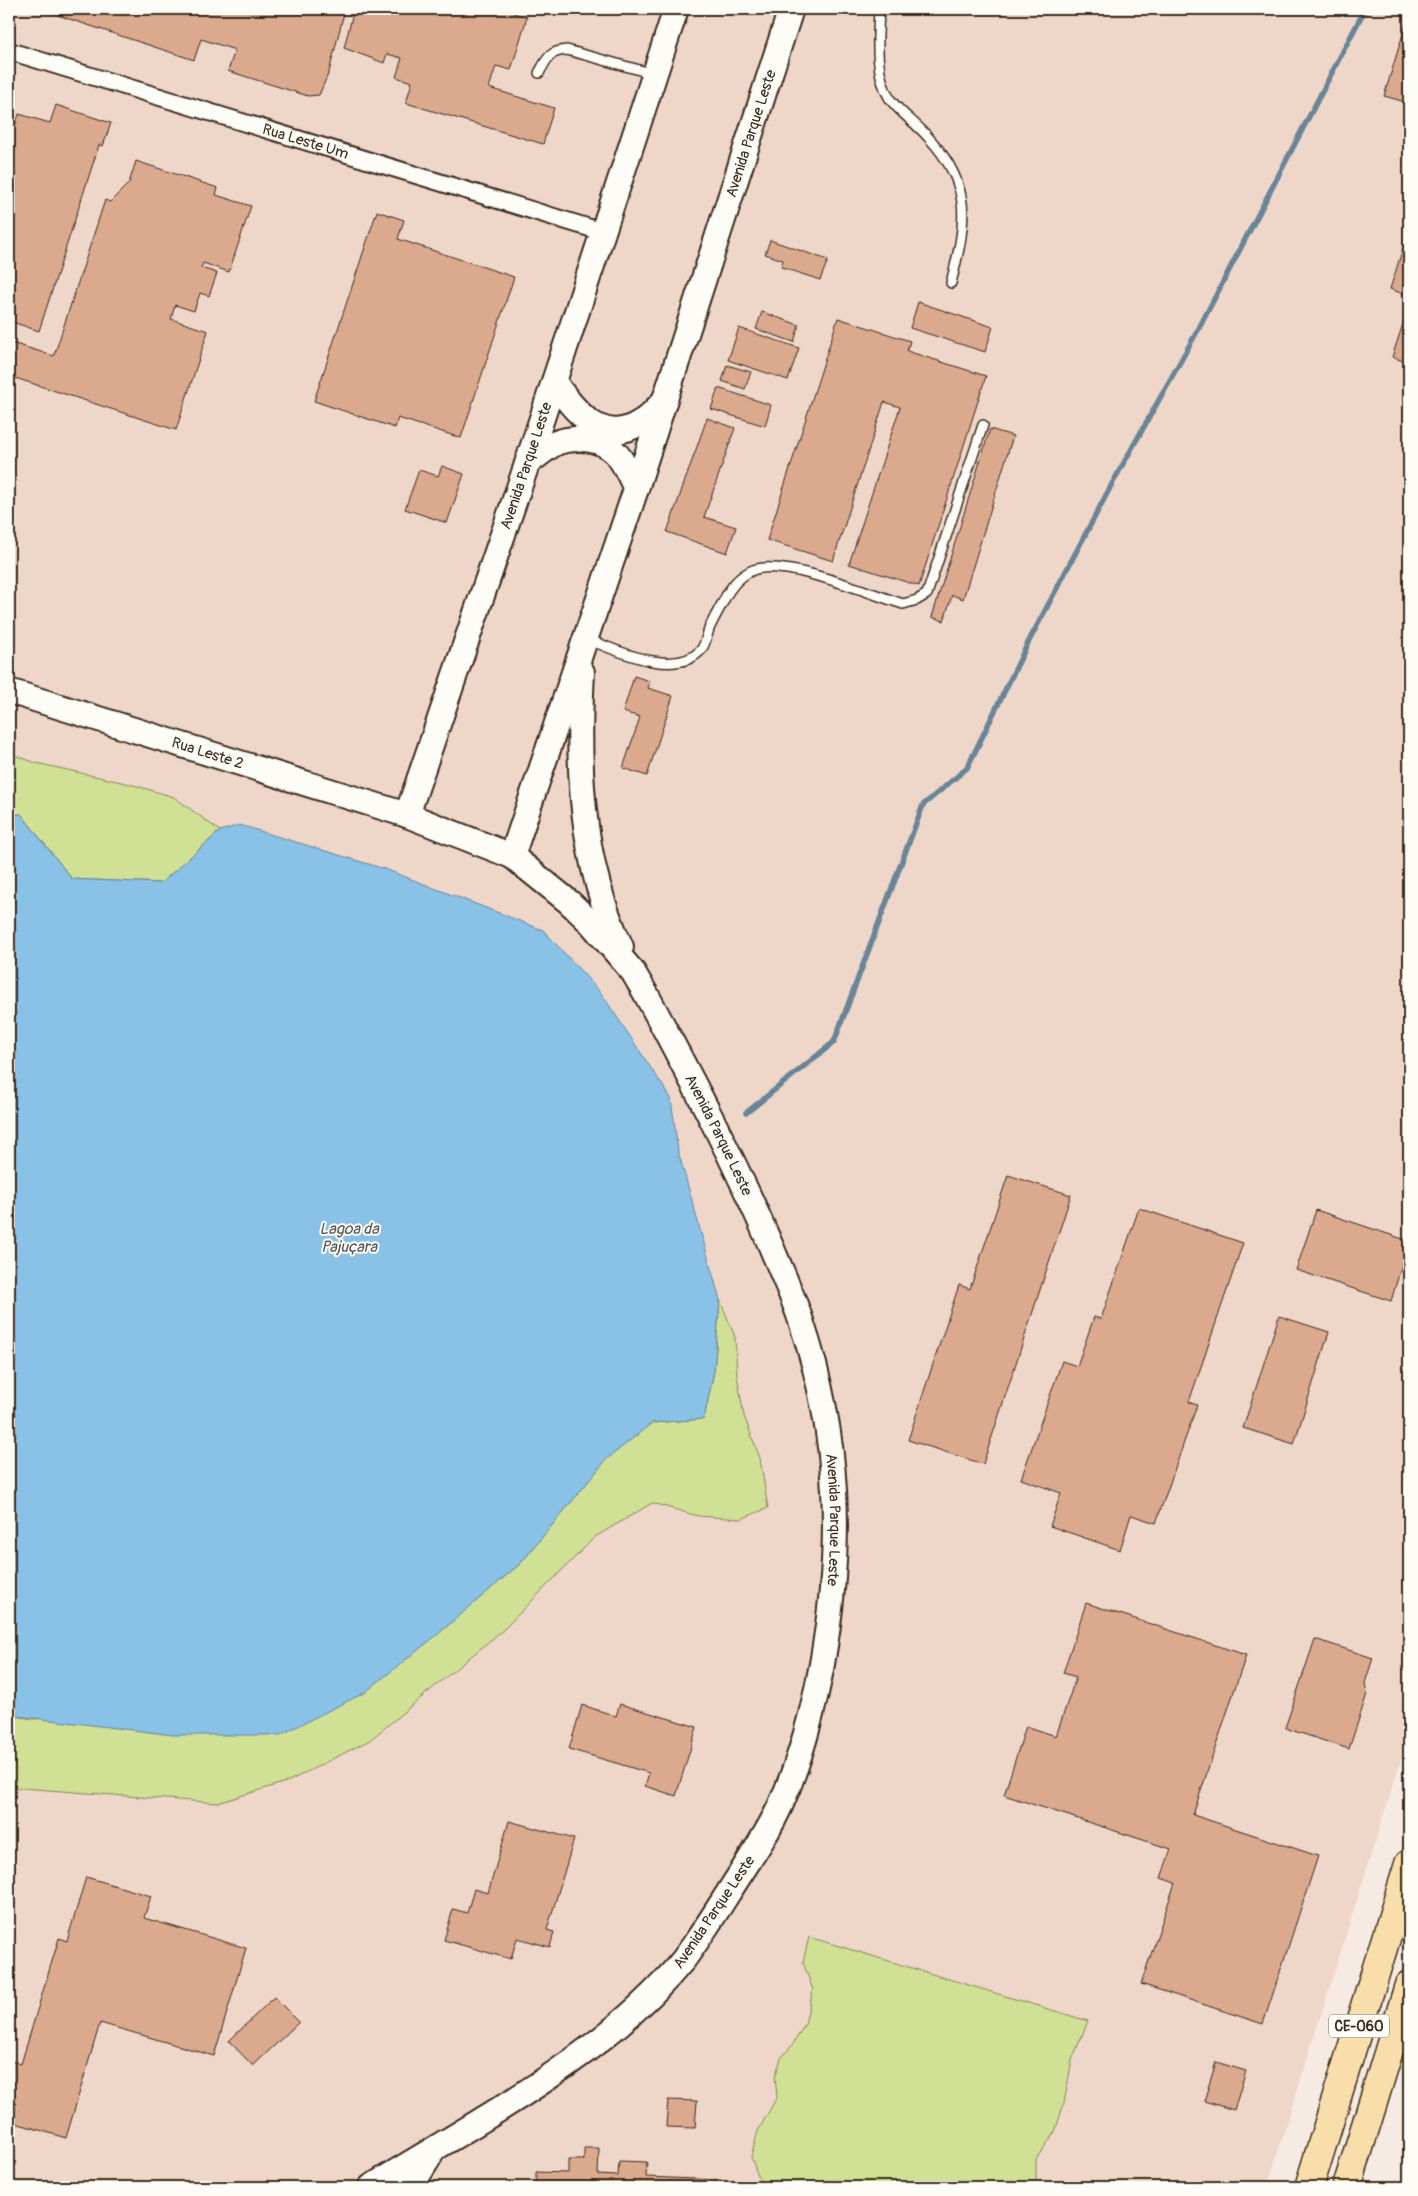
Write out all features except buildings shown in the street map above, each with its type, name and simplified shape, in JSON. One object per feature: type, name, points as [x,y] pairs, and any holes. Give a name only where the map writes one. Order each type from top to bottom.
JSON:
[{"type":"highway","name":"CE-060","points":[[1309,2187],[1409,1864]]},
{"type":"highway","name":"CE-060","points":[[1347,2187],[1409,1985]]},
{"type":"street","name":"Avenida Parque Leste","points":[[371,2187],[571,2061],[641,2004],[684,1959],[761,1843],[781,1805],[802,1751],[826,1644],[835,1565],[836,1490],[824,1402],[814,1363],[802,1321],[757,1214],[653,1007],[632,972],[590,922],[569,902],[512,856],[407,815],[527,464],[676,9]]},
{"type":"street","name":"Avenida Parque Leste","points":[[512,856],[568,688],[585,644],[791,9]]},
{"type":"street","name":"Rua Leste Um","points":[[9,51],[602,232]]},
{"type":"street","points":[[554,382],[574,410],[588,423],[602,428],[617,430],[632,427],[643,421],[665,400]]},
{"type":"street","points":[[527,464],[556,443],[574,439],[588,439],[604,443],[616,452],[624,463],[636,489]]},
{"type":"street","points":[[585,644],[580,714],[583,818],[600,890],[613,931],[632,972]]},
{"type":"street","name":"Rua Leste 2","points":[[9,691],[407,815]]},
{"type":"street","name":"Avenida Parque Leste","points":[[410,2187],[436,2146]]},
{"type":"lane","points":[[879,9],[879,63],[883,83],[891,99],[929,138],[950,165],[962,193],[961,243],[951,283]]},
{"type":"lane","points":[[539,74],[549,57],[556,51],[567,50],[654,74]]},
{"type":"lane","points":[[585,644],[646,660],[677,662],[691,659],[702,649],[728,592],[740,577],[754,569],[778,568],[804,573],[903,604],[917,600],[927,594],[983,425]]},
{"type":"shaded area","points":[[9,9],[1409,9],[1409,1734],[1267,2187],[9,2187]]},
{"type":"green space","points":[[9,753],[36,763],[130,784],[174,797],[220,831],[161,883],[72,879],[21,814],[9,815]]},
{"type":"green space","points":[[720,1300],[735,1337],[737,1375],[744,1416],[760,1458],[768,1508],[741,1519],[698,1516],[652,1503],[595,1537],[504,1629],[370,1740],[289,1781],[218,1803],[9,1787],[9,1715],[33,1719],[364,1693],[521,1563],[607,1458],[652,1423],[704,1419],[714,1371]]},
{"type":"green space","points":[[809,1937],[1088,2021],[1072,2060],[1064,2103],[1055,2132],[1036,2159],[1036,2187],[762,2187],[751,2157],[758,2131],[777,2097],[775,2077],[781,2058],[793,2044],[805,2024],[813,1990],[803,1962]]},
{"type":"water","name":"Lagoa da Pajuçara","points":[[21,814],[72,879],[161,883],[220,831],[240,825],[385,869],[543,930],[601,993],[671,1098],[678,1151],[720,1300],[714,1371],[704,1419],[652,1423],[607,1459],[521,1563],[437,1635],[364,1693],[280,1735],[173,1735],[9,1715],[9,815]]},
{"type":"waterway","points":[[746,1113],[834,1042],[923,805],[967,768],[1029,641],[1112,484],[1199,328],[1365,9]]}]
